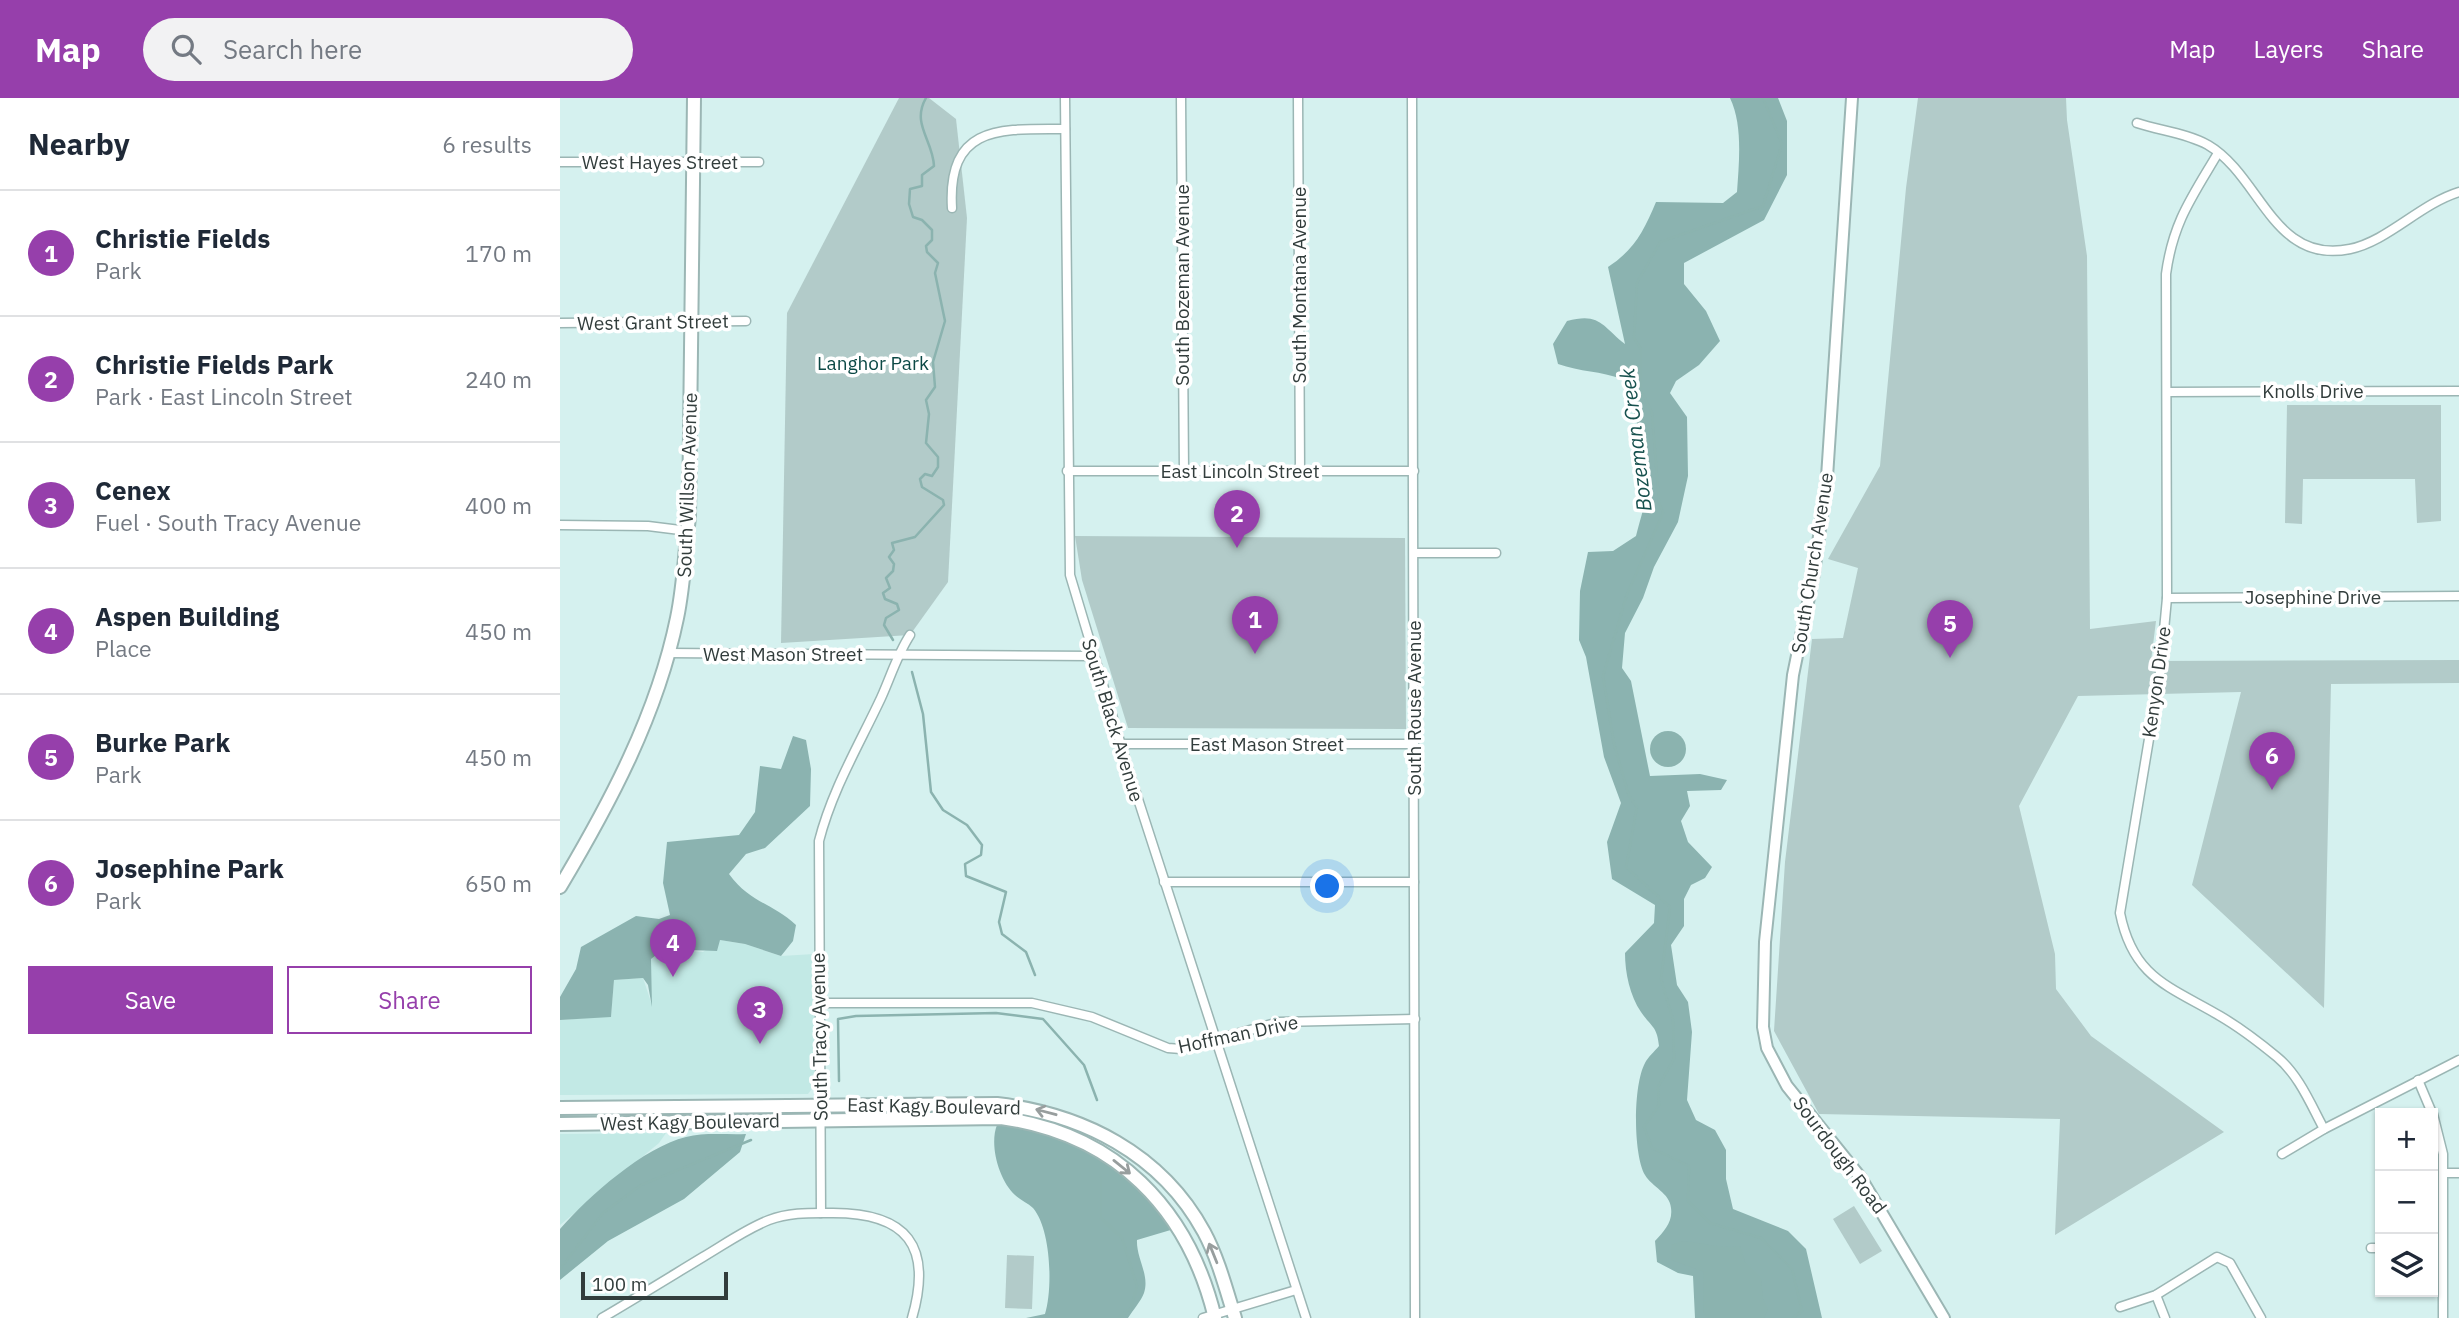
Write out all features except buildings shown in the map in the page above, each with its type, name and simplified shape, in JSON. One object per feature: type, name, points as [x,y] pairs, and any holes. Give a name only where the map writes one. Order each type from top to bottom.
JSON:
[{"type":"main road","name":"South Willson Avenue","points":[[560,887],[608,805],[637,740],[668,653],[683,584],[688,531],[694,98]]},
{"type":"main road","name":"West Kagy Boulevard","points":[[560,1108],[820,1104]]},
{"type":"main road","name":"East Kagy Boulevard","points":[[820,1104],[997,1104],[1034,1108],[1095,1129],[1134,1153],[1158,1173],[1188,1207],[1214,1255],[1234,1314]]},
{"type":"main road","name":"East Kagy Boulevard","points":[[820,1121],[1001,1118],[1028,1122],[1075,1138],[1112,1159],[1162,1202],[1179,1225],[1194,1256],[1211,1316]]},
{"type":"main road","name":"West Kagy Boulevard","points":[[560,1124],[820,1121]]},
{"type":"street","name":"South Black Avenue","points":[[1065,98],[1070,575],[1164,882],[1306,1318]]},
{"type":"street","name":"South Bozeman Avenue","points":[[1181,98],[1184,471]]},
{"type":"street","name":"South Montana Avenue","points":[[1298,98],[1300,471]]},
{"type":"street","name":"South Rouse Avenue","points":[[1412,98],[1415,1318]]},
{"type":"street","name":"South Church Avenue","points":[[1763,1027],[1765,942],[1792,684],[1814,573],[1827,477],[1852,98]]},
{"type":"street","points":[[2137,123],[2181,133],[2218,153],[2234,167],[2285,233],[2305,246],[2319,249],[2353,248],[2426,205],[2459,192]]},
{"type":"street","points":[[952,208],[952,174],[961,153],[979,136],[1003,129],[1065,129]]},
{"type":"street","name":"Kenyon Drive","points":[[2218,153],[2183,212],[2171,241],[2166,274],[2168,598],[2160,673],[2122,895],[2123,930],[2136,960],[2159,983],[2222,1017],[2278,1058],[2295,1077],[2324,1129]]},
{"type":"street","name":"West Hayes Street","points":[[560,162],[759,162]]},
{"type":"street","name":"West Grant Street","points":[[560,323],[746,321]]},
{"type":"street","name":"Knolls Drive","points":[[2167,392],[2459,391]]},
{"type":"street","name":"East Lincoln Street","points":[[1067,471],[1414,471]]},
{"type":"street","points":[[560,525],[648,526],[688,531]]},
{"type":"street","points":[[1414,553],[1496,553]]},
{"type":"street","name":"Josephine Drive","points":[[2168,598],[2459,596]]},
{"type":"street","name":"South Tracy Avenue","points":[[821,1213],[819,841],[825,815],[898,654],[911,635]]},
{"type":"street","name":"West Mason Street","points":[[668,653],[898,654]]},
{"type":"street","points":[[898,654],[1093,656]]},
{"type":"street","name":"East Mason Street","points":[[1121,744],[1414,744]]},
{"type":"street","points":[[1164,882],[1414,882]]},
{"type":"street","name":"Hoffman Drive","points":[[818,1003],[1032,1003],[1092,1017],[1168,1048],[1196,1047],[1259,1026],[1306,1020],[1415,1020]]},
{"type":"street","name":"Sourdough Road","points":[[1763,1027],[1767,1048],[1787,1086],[1868,1189],[1944,1318]]},
{"type":"street","points":[[2282,1154],[2324,1129],[2459,1060]]},
{"type":"street","points":[[2418,1080],[2430,1108]]},
{"type":"street","points":[[2438,1127],[2442,1138],[2444,1173],[2443,1318]]},
{"type":"street","points":[[2444,1173],[2459,1173]]},
{"type":"street","points":[[602,1318],[757,1225],[794,1213],[869,1214],[889,1221],[900,1230],[914,1249],[921,1273],[912,1318]]},
{"type":"street","points":[[2438,1249],[2443,1249]]},
{"type":"street","points":[[2120,1307],[2156,1295],[2185,1279],[2210,1260],[2221,1257],[2230,1263],[2261,1318]]},
{"type":"street","points":[[1211,1316],[1234,1314],[1296,1290]]},
{"type":"street","points":[[2156,1295],[2165,1318]]},
{"type":"shaded area","points":[[1730,98],[1778,98],[1787,121],[1787,175],[1764,220],[1684,263],[1684,284],[1706,311],[1720,341],[1699,365],[1676,381],[1670,393],[1687,417],[1688,476],[1678,522],[1654,567],[1643,598],[1625,633],[1622,668],[1631,681],[1650,776],[1700,774],[1727,780],[1721,790],[1687,791],[1690,806],[1681,821],[1688,842],[1712,867],[1705,878],[1691,885],[1684,899],[1684,926],[1671,945],[1677,985],[1688,1002],[1692,1032],[1687,1100],[1696,1120],[1715,1130],[1726,1150],[1726,1179],[1733,1209],[1788,1231],[1806,1249],[1822,1318],[1695,1318],[1693,1276],[1678,1273],[1657,1262],[1655,1241],[1669,1222],[1671,1208],[1668,1198],[1648,1179],[1641,1165],[1636,1119],[1641,1073],[1646,1061],[1659,1046],[1655,1031],[1637,1006],[1631,992],[1625,953],[1654,923],[1655,905],[1612,879],[1607,842],[1621,803],[1604,757],[1586,657],[1579,640],[1580,591],[1588,552],[1613,551],[1636,536],[1646,495],[1648,470],[1622,379],[1558,364],[1553,344],[1567,321],[1587,318],[1600,322],[1625,344],[1608,267],[1625,254],[1637,239],[1656,202],[1723,203],[1737,192],[1738,132]]},
{"type":"shaded area","points":[[1668,731],[1681,736],[1686,749],[1681,762],[1668,767],[1655,762],[1650,749],[1655,736]]},
{"type":"shaded area","points":[[793,736],[806,740],[811,769],[810,806],[765,848],[746,854],[729,874],[745,891],[796,925],[793,941],[781,956],[745,944],[720,940],[717,951],[664,949],[651,959],[652,1007],[648,985],[643,978],[614,980],[611,1017],[560,1020],[560,997],[576,969],[581,947],[636,916],[659,919],[670,915],[663,883],[667,842],[739,835],[755,812],[760,766],[781,769]]},
{"type":"shaded area","points":[[720,940],[745,944],[781,956],[814,954],[814,1086],[808,1094],[560,1095],[560,1020],[611,1016],[614,980],[643,978],[651,1002],[651,959],[664,949],[703,952]]},
{"type":"shaded area","points":[[997,1125],[1046,1131],[1084,1147],[1133,1183],[1174,1229],[1137,1240],[1145,1286],[1143,1296],[1128,1318],[1026,1318],[1045,1314],[1049,1289],[1047,1244],[1044,1230],[1033,1208],[1009,1189],[1000,1172],[994,1142]]},
{"type":"shaded area","points":[[666,1133],[659,1143],[560,1225],[560,1134]]},
{"type":"shaded area","points":[[746,1134],[740,1152],[684,1199],[608,1241],[560,1280],[560,1229],[618,1174],[653,1151],[686,1137]]},
{"type":"shaded area","points":[[1682,1241],[1725,1247],[1740,1246],[1745,1262],[1761,1279],[1763,1299],[1768,1309],[1764,1318],[1708,1318],[1703,1312],[1704,1272],[1671,1260],[1671,1245]]},
{"type":"green space","name":"Langhor Park","points":[[899,98],[929,98],[956,119],[967,218],[948,582],[910,635],[781,643],[787,313]]},
{"type":"green space","points":[[1918,98],[2066,98],[2087,256],[2090,629],[2156,621],[2151,661],[2459,660],[2459,683],[2331,684],[2324,1008],[2192,885],[2241,692],[2078,696],[2019,806],[2055,954],[2056,989],[2091,1036],[2224,1132],[2055,1235],[2060,1119],[1819,1114],[1774,1031],[1785,862],[1812,639],[1843,638],[1858,568],[1828,559],[1880,466],[1906,188]]},
{"type":"green space","points":[[2287,405],[2441,405],[2441,521],[2417,523],[2415,479],[2303,479],[2302,524],[2285,523]]},
{"type":"green space","points":[[1075,536],[1405,538],[1406,729],[1128,728],[1082,580]]},
{"type":"green space","points":[[1854,1206],[1882,1251],[1860,1264],[1833,1219]]},
{"type":"green space","points":[[1007,1255],[1034,1256],[1032,1309],[1005,1308]]},
{"type":"waterway","points":[[893,640],[884,625],[886,618],[899,610],[897,604],[885,599],[883,593],[890,588],[886,578],[893,571],[894,564],[889,557],[894,550],[892,543],[915,537],[944,505],[943,500],[922,487],[920,479],[925,474],[932,476],[938,467],[938,457],[926,443],[929,414],[926,400],[935,387],[933,362],[945,321],[935,273],[938,263],[927,252],[926,246],[932,240],[932,230],[922,220],[913,217],[909,204],[910,189],[922,186],[922,175],[934,166],[921,116],[926,98]]},
{"type":"waterway","name":"Bozeman Creek","points":[[1763,98],[1782,144],[1763,206],[1660,242],[1637,283],[1634,338],[1641,349],[1641,390],[1652,413],[1659,502],[1663,513],[1627,594],[1603,676],[1614,744],[1629,796],[1637,807],[1626,867],[1670,907],[1661,979],[1673,1020],[1674,1059],[1658,1087],[1659,1105],[1644,1127],[1652,1148],[1689,1166],[1688,1201],[1710,1223],[1761,1238],[1792,1269],[1802,1311],[1793,1318]]},
{"type":"waterway","points":[[912,672],[923,714],[931,792],[943,810],[967,825],[982,845],[981,855],[965,864],[966,876],[1006,892],[999,922],[1002,934],[1026,952],[1035,975]]},
{"type":"waterway","points":[[839,1081],[838,1019],[856,1016],[996,1013],[1043,1019],[1084,1065],[1097,1100]]},
{"type":"waterway","points":[[560,1269],[603,1213],[641,1185],[751,1140]]},
{"type":"waterway","points":[[1101,1178],[1101,1218],[1122,1238],[1137,1286],[1131,1308],[1118,1318]]},
{"type":"place","name":"Christie Fields Park","points":[[1237,548]]},
{"type":"place","name":"Christie Fields","points":[[1255,654]]},
{"type":"place","name":"Burke Park","points":[[1950,658]]},
{"type":"place","name":"Josephine Park","points":[[2272,790]]},
{"type":"place","name":"Aspen Building","points":[[673,977]]},
{"type":"place","name":"Cenex","points":[[760,1044]]}]
